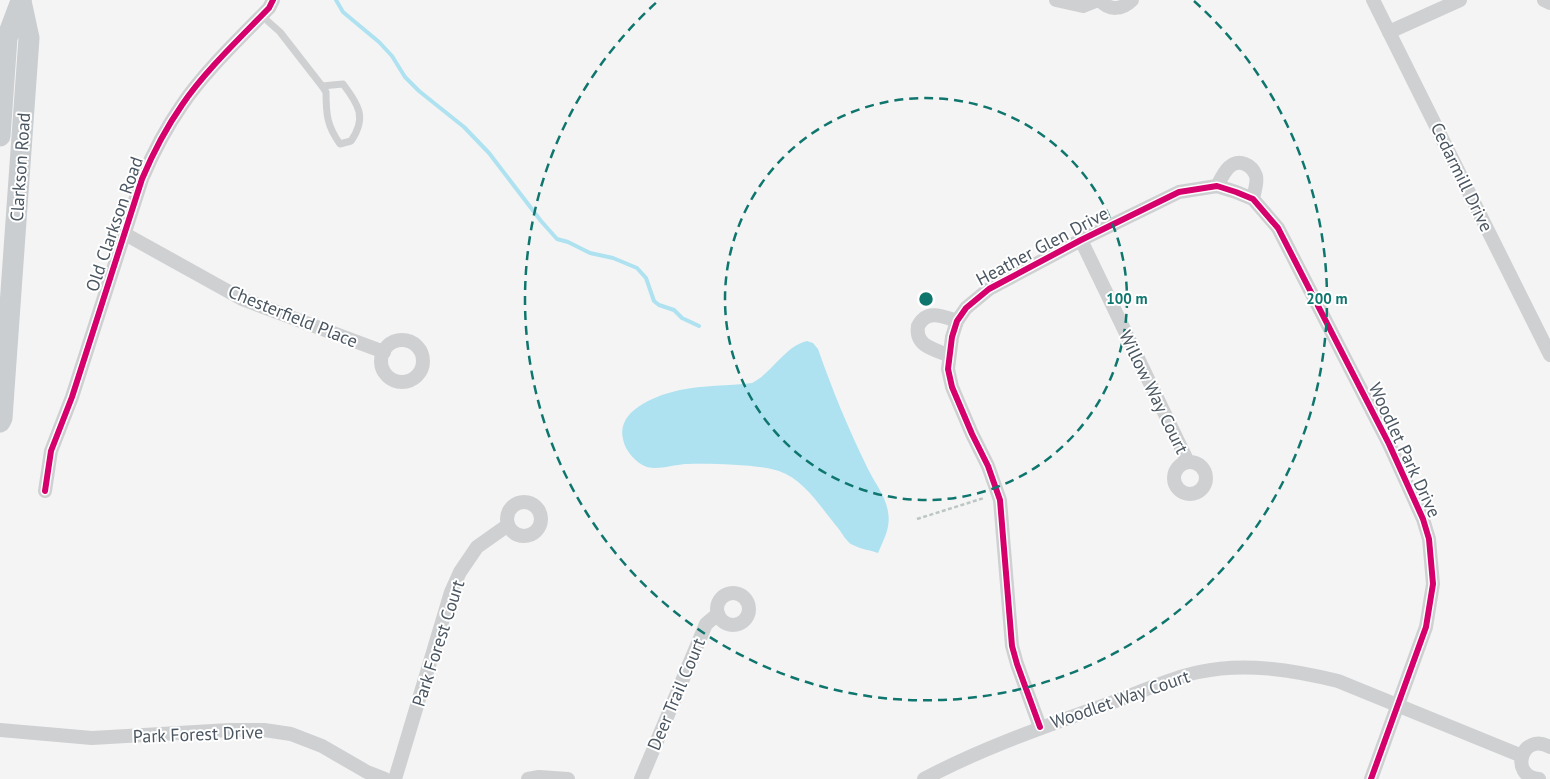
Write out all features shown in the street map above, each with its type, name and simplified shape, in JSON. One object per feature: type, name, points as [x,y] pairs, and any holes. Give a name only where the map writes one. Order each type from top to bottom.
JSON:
[{"type":"main road","name":"Clarkson Road","points":[[0,136],[7,38],[21,1]]},
{"type":"main road","name":"Clarkson Road","points":[[0,422],[3,408],[29,38],[21,1]]},
{"type":"street","name":"Old Clarkson Road","points":[[45,490],[51,451],[72,397],[142,178],[183,103],[205,76],[269,8],[273,0]]},
{"type":"street","points":[[1056,0],[1083,6],[1099,0],[1109,7],[1115,8],[1127,5],[1132,0]]},
{"type":"street","name":"Cedarmill Drive","points":[[1372,0],[1550,355]]},
{"type":"street","points":[[1389,32],[1460,0]]},
{"type":"street","points":[[1544,0],[1550,3]]},
{"type":"street","points":[[1217,186],[1226,169],[1231,164],[1242,163],[1252,169],[1257,178],[1253,199]]},
{"type":"street","name":"Heather Glen Drive","points":[[1040,727],[1012,646],[1000,500],[988,466],[952,387],[948,369],[948,355],[957,321],[966,308],[989,289],[1081,240],[1178,192],[1217,186],[1236,192]]},
{"type":"street","name":"Woodlet Park Drive","points":[[1236,192],[1253,199],[1278,228],[1389,444],[1424,519],[1429,539],[1433,584],[1431,606],[1426,627],[1371,779]]},
{"type":"street","name":"Chesterfield Place","points":[[125,234],[242,300],[384,352]]},
{"type":"street","name":"Willow Way Court","points":[[1081,240],[1188,462]]},
{"type":"street","points":[[948,355],[922,344],[918,339],[918,326],[925,317],[934,315],[957,321]]},
{"type":"street","name":"Park Forest Court","points":[[395,779],[451,592],[460,572],[477,547],[508,525]]},
{"type":"street","name":"Deer Trail Court","points":[[641,779],[706,624],[718,614]]},
{"type":"street","name":"Woodlet Way Court","points":[[924,779],[973,755],[1040,727],[1175,678],[1200,671],[1239,668],[1267,668],[1338,681],[1522,756]]},
{"type":"street","name":"Park Forest Drive","points":[[0,730],[92,738],[230,730],[264,730],[291,734],[322,746],[367,772],[385,779]]},
{"type":"street","points":[[1550,747],[1544,744],[1533,744],[1524,750],[1521,761],[1523,770],[1530,777],[1540,779],[1550,775]]},
{"type":"street","points":[[528,779],[568,779]]},
{"type":"lane","points":[[262,16],[280,32],[326,92],[326,114],[332,133],[340,144],[351,141],[359,130],[361,118],[352,96],[343,84],[322,86]]},
{"type":"path","points":[[917,519],[984,498]]},
{"type":"water","points":[[807,341],[813,343],[818,349],[847,423],[887,506],[888,528],[878,553],[851,544],[805,488],[788,475],[779,471],[746,465],[719,464],[685,464],[651,468],[635,460],[624,443],[622,429],[626,420],[632,412],[650,400],[680,390],[698,387],[752,383],[766,373],[792,348]]},
{"type":"waterway","points":[[336,0],[343,12],[379,42],[392,56],[405,77],[419,91],[464,127],[489,153],[557,239],[568,242],[590,253],[613,258],[637,268],[646,278],[654,301],[659,305],[674,310],[682,318],[699,326]]},
{"type":"cycle path","points":[[45,491],[51,451],[72,397],[142,179],[160,141],[182,105],[223,55],[269,8],[273,0]]},
{"type":"cycle path","points":[[1040,727],[1012,646],[1000,500],[988,466],[952,387],[948,369],[952,337],[957,321],[966,308],[989,289],[1081,240],[1179,192],[1217,186],[1253,199],[1278,228],[1389,444],[1423,519],[1429,539],[1433,584],[1426,627],[1371,779]]}]
